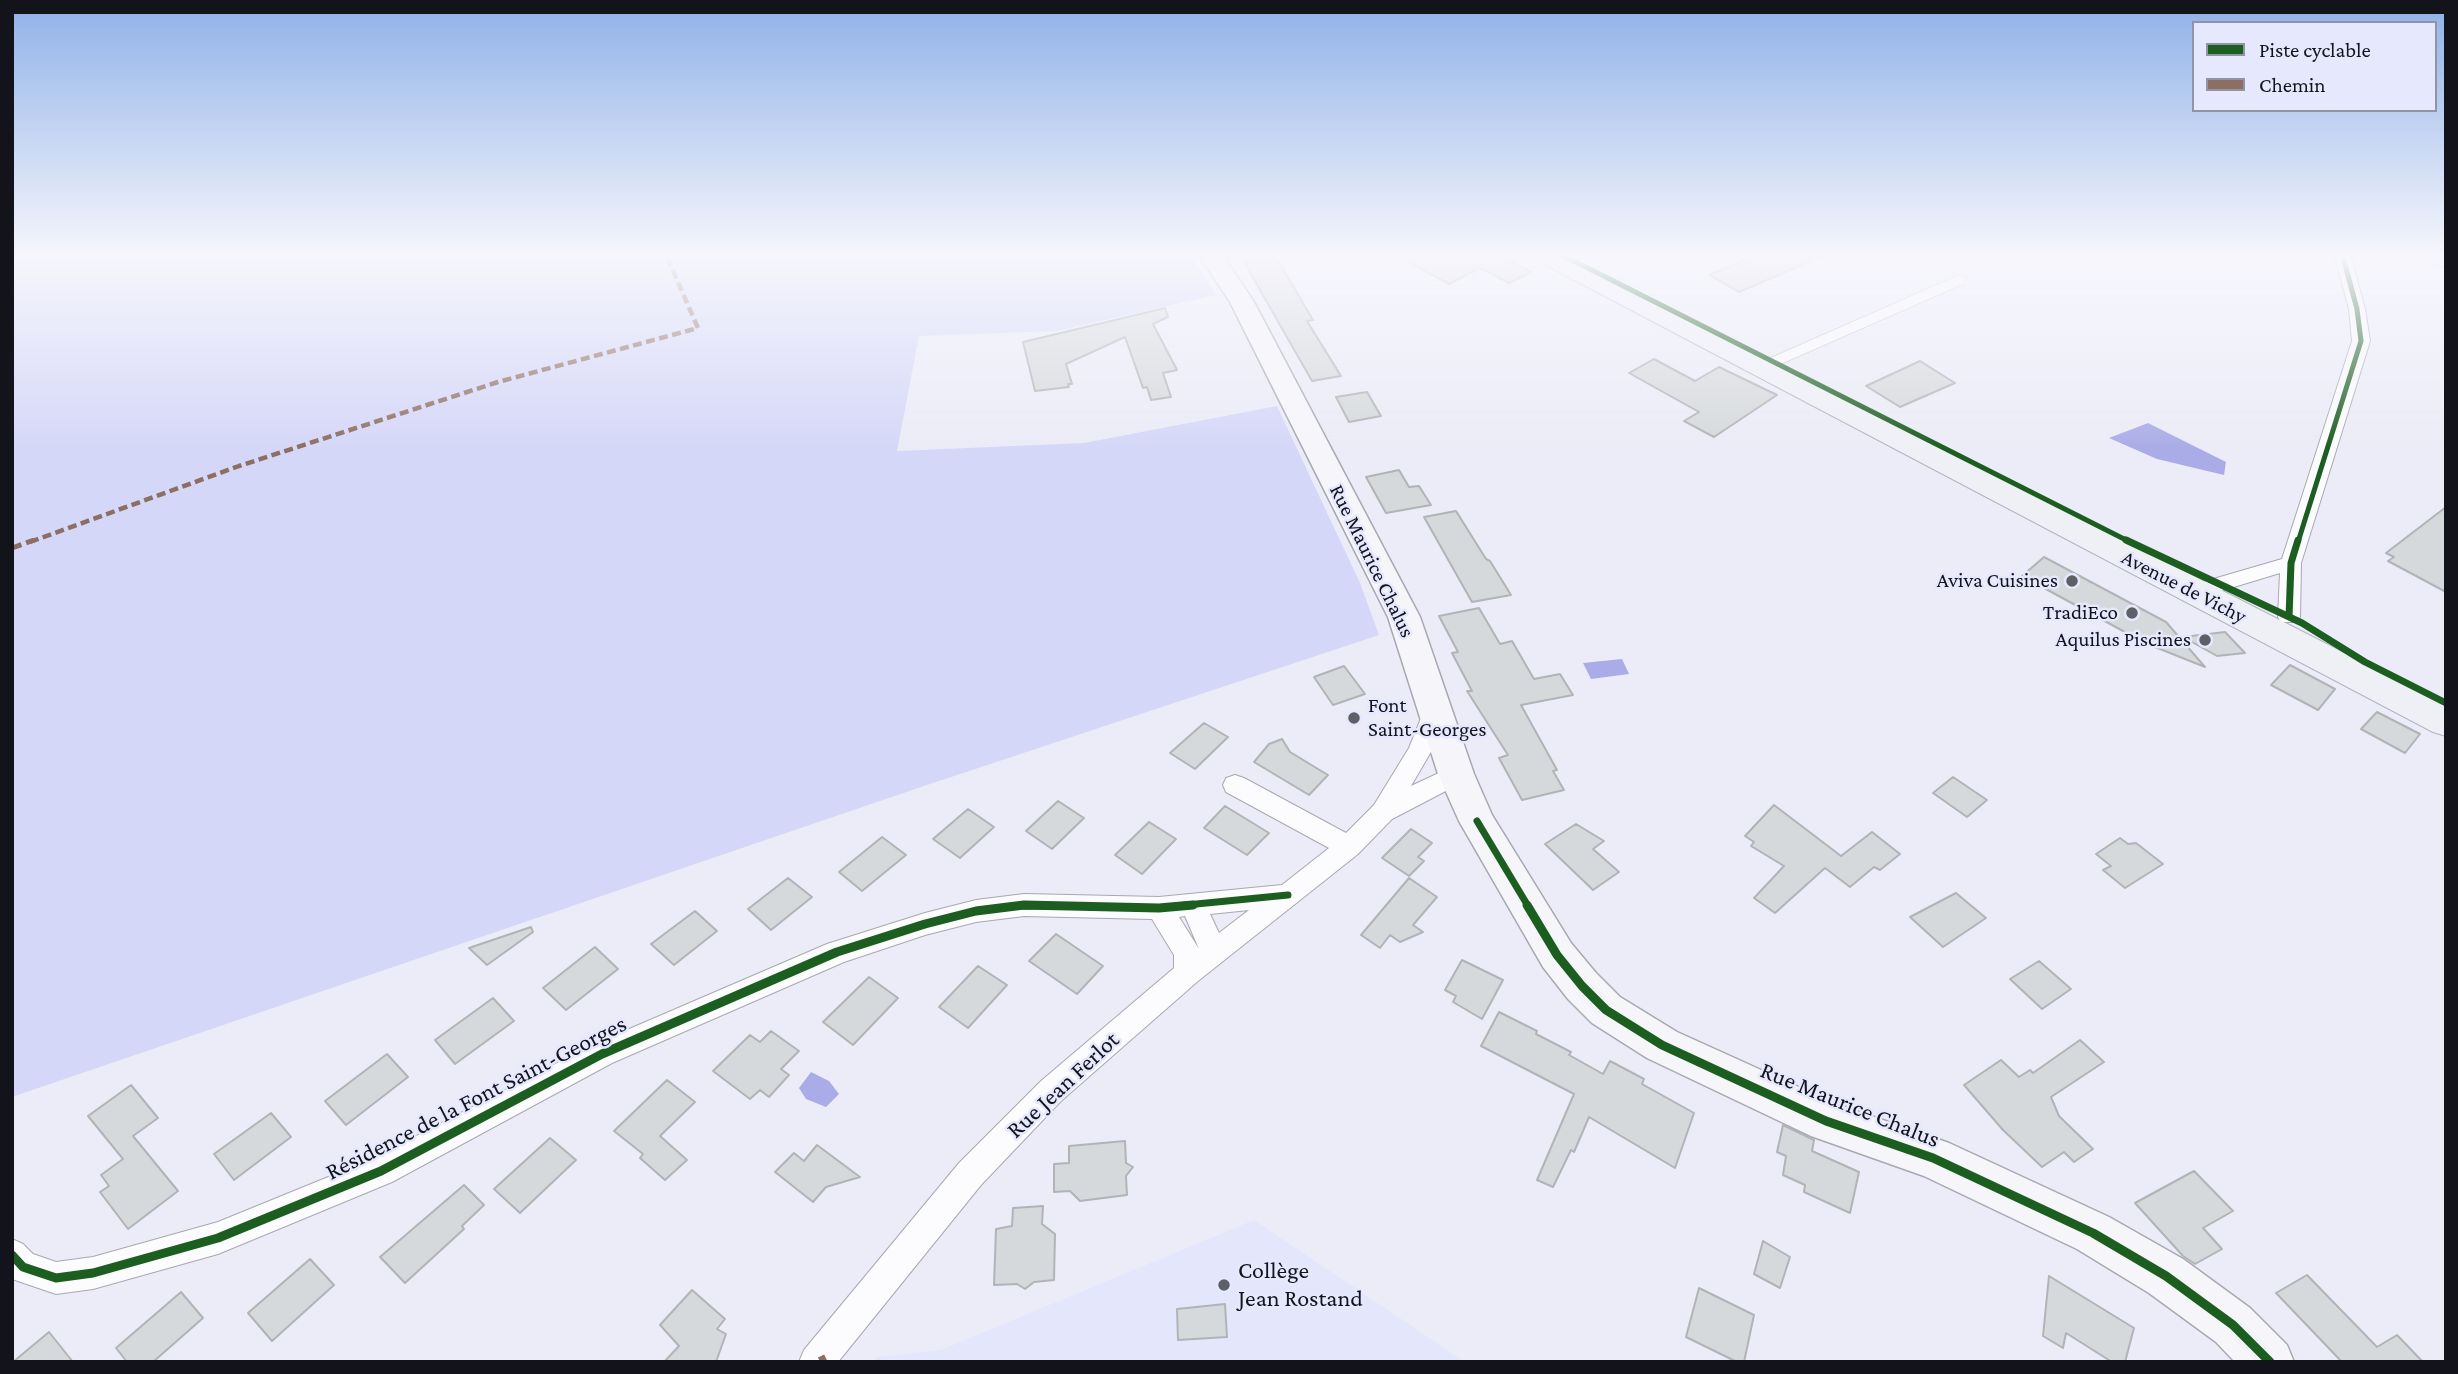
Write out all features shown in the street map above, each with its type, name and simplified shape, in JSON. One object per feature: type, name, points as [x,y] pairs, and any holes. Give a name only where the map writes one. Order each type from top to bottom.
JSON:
[{"type":"main road","name":"Avenue de Vichy","points":[[1673,321],[2446,722]]},
{"type":"street","name":"Rue Maurice Chalus","points":[[1252,321],[1404,617],[1456,775],[1477,821],[1557,955],[1582,986],[1606,1010],[1662,1045],[1826,1121],[1933,1158],[2093,1233],[2166,1276],[2233,1325],[2270,1362]]},
{"type":"street","points":[[2289,617],[2291,563],[2361,341],[2359,321]]},
{"type":"street","points":[[2194,592],[2291,563]]},
{"type":"street","name":"Rue Jean Ferlot","points":[[816,1362],[970,1174],[1051,1091],[1188,973],[1349,847],[1383,812],[1420,750],[1434,712]]},
{"type":"street","name":"Rue Jean Ferlot","points":[[1383,812],[1456,775]]},
{"type":"street","points":[[1235,785],[1349,847]]},
{"type":"street","name":"Résidence de la Font Saint-Georges","points":[[12,1255],[23,1267],[56,1278],[93,1273],[218,1238],[381,1171],[602,1054],[837,952],[925,924],[976,911],[1024,905],[1159,908],[1288,895]]},
{"type":"street","points":[[1193,904],[1214,952]]},
{"type":"street","points":[[1159,908],[1187,953],[1188,973]]},
{"type":"lane","points":[[1762,367],[1866,321]]},
{"type":"shaded area","points":[[12,321],[1101,321],[1057,331],[919,336],[897,451],[1084,443],[1277,406],[1360,583],[1379,635],[924,786],[12,1097]]},
{"type":"shaded area","name":"Collège Jean Rostand","points":[[1254,1220],[1465,1362],[874,1362],[877,1357],[941,1350]]},
{"type":"water","points":[[2148,423],[2226,462],[2224,475],[2157,459],[2109,438]]},
{"type":"water","points":[[1622,659],[1629,674],[1591,679],[1583,663]]},
{"type":"water","points":[[811,1072],[829,1081],[839,1094],[826,1107],[806,1099],[799,1088]]},
{"type":"building","points":[[1110,321],[1159,321],[1153,324],[1177,370],[1163,373],[1171,397],[1151,400],[1147,387],[1143,388],[1125,337],[1066,364],[1072,384],[1068,384],[1069,387],[1035,391],[1023,342]]},
{"type":"building","points":[[1278,321],[1307,321],[1341,376],[1312,381]]},
{"type":"building","points":[[1654,359],[1695,381],[1719,367],[1777,395],[1714,437],[1684,421],[1699,412],[1629,373]]},
{"type":"building","points":[[1920,361],[1955,383],[1900,407],[1866,386]]},
{"type":"building","points":[[1367,392],[1381,416],[1349,422],[1336,397]]},
{"type":"building","points":[[1399,470],[1409,487],[1419,486],[1431,505],[1386,513],[1366,477]]},
{"type":"building","points":[[2446,507],[2446,592],[2388,561],[2394,557],[2386,553]]},
{"type":"building","points":[[1456,511],[1511,595],[1472,602],[1424,517]]},
{"type":"building","points":[[2044,557],[2166,622],[2205,667],[2145,643],[2022,576]]},
{"type":"building","points":[[1479,608],[1500,644],[1512,641],[1534,679],[1560,674],[1573,695],[1521,705],[1557,770],[1553,771],[1564,790],[1522,800],[1499,758],[1508,755],[1467,691],[1472,691],[1452,653],[1458,652],[1439,616]]},
{"type":"building","points":[[2225,632],[2245,653],[2217,656],[2183,637]]},
{"type":"building","points":[[2290,665],[2335,689],[2318,710],[2271,685]]},
{"type":"building","points":[[1344,666],[1365,694],[1333,705],[1314,677]]},
{"type":"building","points":[[2377,712],[2420,734],[2405,753],[2361,729]]},
{"type":"building","points":[[1204,723],[1228,737],[1195,769],[1170,753]]},
{"type":"building","points":[[1282,739],[1290,752],[1328,775],[1309,795],[1254,762],[1269,744]]},
{"type":"building","points":[[1953,777],[1987,800],[1967,817],[1933,793]]},
{"type":"building","points":[[1058,801],[1084,818],[1052,849],[1026,831]]},
{"type":"building","points":[[1774,805],[1841,856],[1872,832],[1900,854],[1880,870],[1874,867],[1850,887],[1825,868],[1775,913],[1754,898],[1784,866],[1751,846],[1754,842],[1745,836]]},
{"type":"building","points":[[1225,806],[1269,833],[1247,855],[1204,828]]},
{"type":"building","points":[[968,809],[994,827],[960,858],[933,839]]},
{"type":"building","points":[[1149,822],[1176,839],[1142,874],[1115,855]]},
{"type":"building","points":[[1576,824],[1604,841],[1593,849],[1619,872],[1593,890],[1545,844]]},
{"type":"building","points":[[1411,829],[1432,843],[1418,857],[1424,861],[1409,876],[1382,858]]},
{"type":"building","points":[[882,837],[906,855],[862,891],[839,872]]},
{"type":"building","points":[[2120,838],[2128,844],[2136,843],[2163,864],[2125,888],[2103,870],[2111,866],[2096,854]]},
{"type":"building","points":[[788,878],[812,897],[771,930],[748,909]]},
{"type":"building","points":[[1409,878],[1437,897],[1413,925],[1423,932],[1400,942],[1390,935],[1380,948],[1361,935]]},
{"type":"building","points":[[1956,893],[1986,918],[1943,947],[1910,917]]},
{"type":"building","points":[[695,911],[717,931],[674,965],[651,944]]},
{"type":"building","points":[[531,927],[533,932],[487,965],[469,948]]},
{"type":"building","points":[[1056,934],[1103,966],[1077,994],[1029,961]]},
{"type":"building","points":[[595,947],[618,969],[566,1010],[543,988]]},
{"type":"building","points":[[1462,960],[1503,980],[1482,1019],[1453,1002],[1456,996],[1445,990]]},
{"type":"building","points":[[2039,961],[2071,989],[2042,1009],[2010,979]]},
{"type":"building","points":[[978,966],[1007,985],[968,1028],[939,1007]]},
{"type":"building","points":[[869,977],[898,998],[853,1045],[823,1022]]},
{"type":"building","points":[[493,998],[514,1021],[455,1064],[435,1040]]},
{"type":"building","points":[[1499,1012],[1537,1031],[1536,1034],[1571,1052],[1569,1055],[1603,1074],[1610,1061],[1644,1079],[1642,1084],[1694,1113],[1675,1168],[1589,1117],[1574,1152],[1571,1150],[1553,1187],[1537,1180],[1574,1094],[1481,1046]]},
{"type":"building","points":[[771,1031],[799,1051],[781,1069],[789,1075],[769,1097],[760,1090],[750,1099],[713,1071],[750,1035],[760,1042]]},
{"type":"building","points":[[2080,1040],[2104,1062],[2051,1097],[2059,1116],[2093,1149],[2074,1162],[2064,1152],[2042,1167],[2003,1130],[1964,1085],[2001,1060],[2019,1077],[2030,1070],[2033,1073]]},
{"type":"building","points":[[387,1054],[408,1077],[346,1125],[325,1101]]},
{"type":"building","points":[[667,1080],[695,1102],[660,1136],[687,1160],[665,1180],[640,1158],[643,1154],[614,1131]]},
{"type":"building","points":[[131,1085],[158,1118],[133,1136],[178,1191],[128,1229],[100,1192],[109,1186],[101,1175],[123,1159],[88,1116]]},
{"type":"building","points":[[271,1113],[291,1137],[234,1180],[214,1154]]},
{"type":"building","points":[[1783,1125],[1814,1140],[1812,1151],[1859,1172],[1850,1213],[1804,1192],[1805,1185],[1783,1175],[1786,1156],[1777,1152]]},
{"type":"building","points":[[550,1138],[576,1160],[520,1213],[494,1189]]},
{"type":"building","points":[[1125,1141],[1126,1163],[1133,1167],[1126,1176],[1127,1195],[1080,1201],[1070,1191],[1054,1192],[1054,1164],[1069,1163],[1069,1146]]},
{"type":"building","points":[[817,1145],[860,1177],[826,1187],[813,1202],[775,1172],[794,1153],[804,1161]]},
{"type":"building","points":[[2194,1171],[2233,1211],[2203,1228],[2222,1249],[2195,1264],[2183,1256],[2135,1203]]},
{"type":"building","points":[[464,1185],[484,1205],[462,1226],[464,1229],[405,1283],[380,1257]]},
{"type":"building","points":[[1043,1206],[1042,1224],[1055,1234],[1054,1280],[1034,1282],[1025,1289],[1017,1284],[994,1285],[996,1229],[1012,1226],[1013,1208]]},
{"type":"building","points":[[1763,1241],[1790,1257],[1780,1288],[1754,1274]]},
{"type":"building","points":[[310,1259],[334,1285],[272,1341],[248,1313]]},
{"type":"building","points":[[2307,1275],[2377,1347],[2397,1335],[2423,1362],[2342,1362],[2276,1293]]},
{"type":"building","points":[[2049,1276],[2134,1328],[2125,1362],[2112,1362],[2066,1333],[2063,1348],[2043,1336]]},
{"type":"building","points":[[1699,1288],[1754,1315],[1744,1362],[1737,1362],[1686,1337]]},
{"type":"building","points":[[692,1290],[725,1319],[717,1329],[726,1334],[716,1362],[664,1362],[679,1346],[660,1325]]},
{"type":"building","points":[[181,1292],[203,1318],[153,1362],[127,1362],[116,1348]]},
{"type":"building","points":[[1225,1304],[1227,1337],[1178,1340],[1177,1309]]},
{"type":"building","points":[[49,1332],[73,1362],[13,1362]]},
{"type":"marked path","points":[[12,548],[239,466],[498,382],[698,328],[695,321]]},
{"type":"marked path","points":[[821,1356],[824,1362]]},
{"type":"cycle path","points":[[1692,321],[2059,508],[2302,623],[2365,662],[2446,703]]},
{"type":"cycle path","points":[[2289,617],[2291,563],[2361,341],[2359,321]]},
{"type":"cycle path","points":[[1477,821],[1557,955],[1606,1010],[1662,1045],[1826,1121],[1933,1158],[2093,1233],[2166,1276],[2233,1325],[2270,1362]]},
{"type":"cycle path","points":[[12,1255],[23,1267],[56,1278],[93,1273],[218,1238],[381,1171],[602,1054],[837,952],[925,924],[976,911],[1024,905],[1159,908],[1288,895]]},
{"type":"place","name":"Aviva Cuisines","points":[[2072,581]]},
{"type":"place","name":"TradiEco","points":[[2132,613]]},
{"type":"place","name":"Aquilus Piscines","points":[[2205,640]]},
{"type":"place","name":"Font Saint-Georges","points":[[1354,718]]},
{"type":"place","name":"Collège Jean Rostand","points":[[1224,1285]]}]
